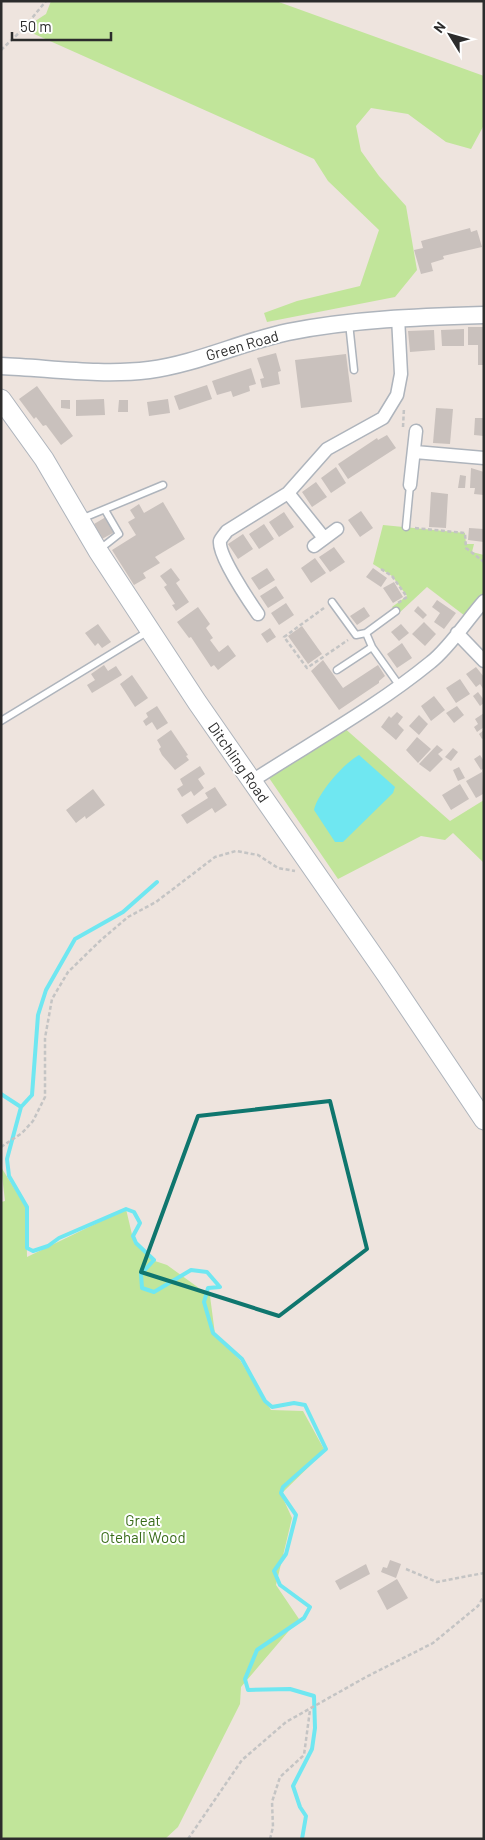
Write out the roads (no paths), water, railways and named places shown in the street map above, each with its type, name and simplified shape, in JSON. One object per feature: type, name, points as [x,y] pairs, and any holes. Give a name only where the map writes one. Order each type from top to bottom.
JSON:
[{"type":"main road","name":"Ditchling Road","points":[[1,399],[44,459],[98,551],[150,630],[484,1120]]},
{"type":"street","name":"Green Road","points":[[1,366],[101,371],[149,370],[286,333],[349,322],[484,315]]},
{"type":"street","points":[[258,614],[239,587],[220,548],[220,540],[227,531],[288,493],[327,449],[383,418],[397,395],[401,374],[398,318]]},
{"type":"street","points":[[410,485],[416,431]]},
{"type":"street","points":[[415,452],[484,458]]},
{"type":"street","points":[[288,493],[319,542],[337,529]]},
{"type":"street","points":[[252,781],[312,741],[342,726],[433,662],[484,601]]},
{"type":"street","points":[[457,633],[484,661]]},
{"type":"lane","points":[[349,322],[354,370]]},
{"type":"lane","points":[[80,520],[163,485]]},
{"type":"lane","points":[[406,528],[410,485]]},
{"type":"lane","points":[[98,551],[119,534],[105,510]]},
{"type":"lane","points":[[332,602],[356,635],[366,634],[393,614]]},
{"type":"lane","points":[[1,721],[150,630]]},
{"type":"lane","points":[[366,634],[399,685]]},
{"type":"lane","points":[[337,670],[372,646]]},
{"type":"water","points":[[359,755],[395,787],[393,793],[343,842],[335,842],[314,810],[320,796],[332,780]]},
{"type":"waterway","points":[[157,882],[123,912],[75,939],[46,990],[38,1015],[32,1095],[21,1107],[7,1159],[9,1176],[27,1207],[27,1248],[33,1251],[48,1246],[59,1238],[126,1209],[134,1212],[140,1223],[133,1236],[136,1243],[154,1260],[141,1274],[142,1288],[154,1292],[191,1270],[207,1272],[220,1287],[208,1288],[204,1302],[213,1333],[242,1359],[265,1401],[272,1407],[294,1403],[305,1405],[326,1449],[283,1487],[281,1493],[296,1515],[286,1554],[274,1571],[280,1585],[310,1607],[304,1618],[257,1650],[245,1679],[248,1690],[290,1689],[314,1696],[315,1728],[312,1749],[293,1786],[300,1807],[306,1816],[302,1839]]},
{"type":"waterway","points":[[1,1094],[21,1107]]},
{"type":"park label","name":"Great Otehall Wood","points":[[143,1528]]}]
